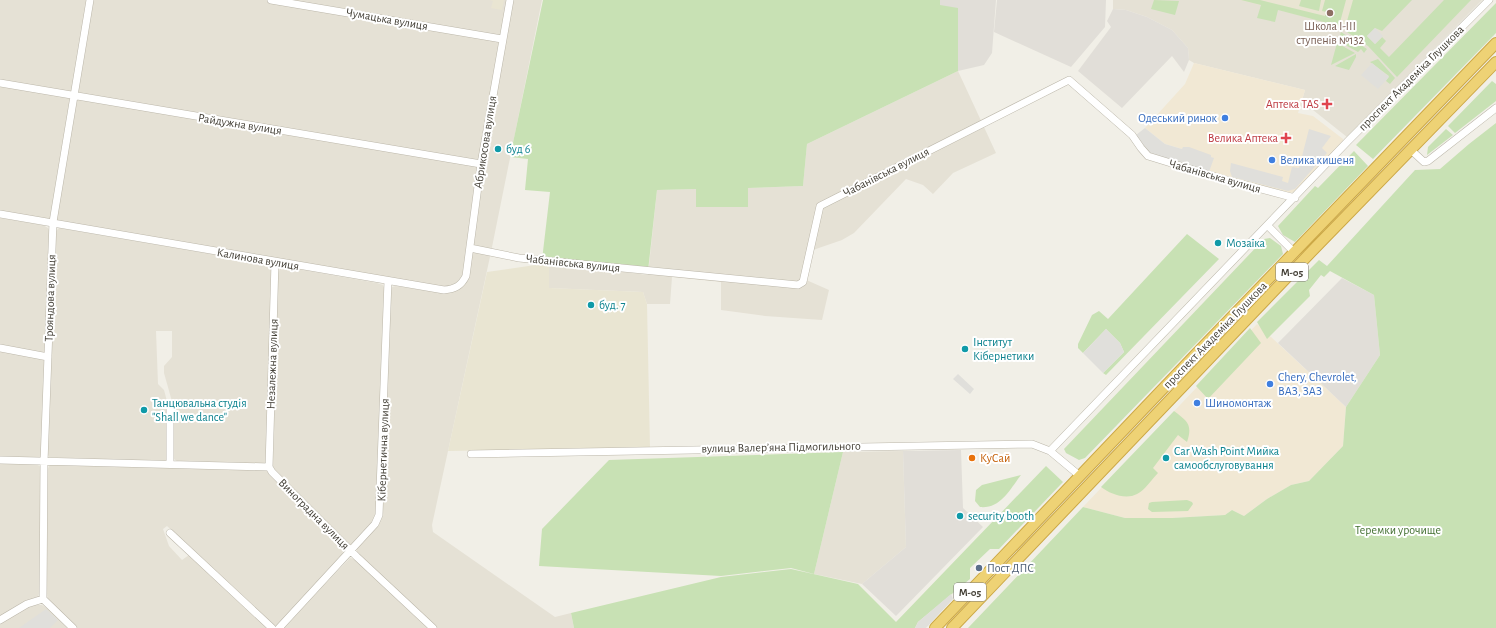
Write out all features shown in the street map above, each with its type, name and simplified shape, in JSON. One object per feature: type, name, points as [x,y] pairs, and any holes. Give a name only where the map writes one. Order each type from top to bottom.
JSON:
[{"type":"highway","name":"проспект Академіка Глушкова","points":[[935,628],[1294,252],[1496,44]]},
{"type":"highway","name":"проспект Академіка Глушкова","points":[[952,628],[1496,62]]},
{"type":"street","name":"Трояндова вулиця","points":[[43,599],[44,462],[53,222],[90,0]]},
{"type":"street","name":"Чумацька вулиця","points":[[271,0],[502,39]]},
{"type":"street","name":"Абрикосова вулиця","points":[[462,283],[466,276],[481,164],[510,0]]},
{"type":"street","name":"проспект Академіка Глушкова","points":[[1050,451],[1357,132],[1489,0]]},
{"type":"street","name":"Чабанівська вулиця","points":[[470,248],[527,259],[798,285],[803,282],[820,206],[1069,80],[1132,135],[1148,156],[1175,165],[1295,198]]},
{"type":"street","name":"Райдужна вулиця","points":[[0,83],[481,164]]},
{"type":"street","points":[[1411,150],[1424,162],[1428,161],[1496,108]]},
{"type":"street","name":"Калинова вулиця","points":[[0,214],[444,290],[451,289],[462,283]]},
{"type":"street","points":[[1268,226],[1294,252]]},
{"type":"street","name":"Незалежна вулиця","points":[[269,467],[275,262]]},
{"type":"street","name":"Кібернетична вулиця","points":[[279,628],[375,524],[381,505],[388,281]]},
{"type":"street","points":[[0,348],[48,357]]},
{"type":"street","points":[[170,404],[170,464]]},
{"type":"street","name":"вулиця Валерʼяна Підмогильного","points":[[471,454],[1032,444],[1050,451],[1080,476]]},
{"type":"street","name":"Виноградна вулиця","points":[[0,460],[269,467],[272,472],[350,551],[433,628]]},
{"type":"street","points":[[170,533],[272,628]]},
{"type":"street","points":[[0,620],[27,604],[43,599],[73,628]]},
{"type":"shaded area","points":[[0,0],[542,0],[491,252],[432,525],[433,532],[555,617],[571,613],[574,628],[437,628],[359,556],[357,552],[357,548],[381,515],[383,506],[392,287],[396,286],[434,292],[0,212]]},
{"type":"shaded area","points":[[490,0],[504,0],[502,10],[491,8],[493,1]]},
{"type":"shaded area","points":[[940,0],[996,0],[992,53],[984,65],[958,71],[957,37],[940,5]]},
{"type":"shaded area","points":[[997,0],[1106,0],[1105,27],[1071,67],[994,32]]},
{"type":"shaded area","points":[[1113,0],[1482,0],[1347,137],[1313,110],[1300,107],[1305,90],[1194,63],[1189,60],[1188,48],[1172,30],[1147,17],[1126,10],[1113,9]]},
{"type":"shaded area","name":"Школа І-ІІІ ступенів №132","points":[[1240,0],[1381,0],[1352,29]]},
{"type":"shaded area","points":[[1113,9],[1126,10],[1147,17],[1172,30],[1188,48],[1189,60],[1184,72],[1172,56],[1122,108],[1078,71],[1111,27],[1107,21]]},
{"type":"shaded area","points":[[1375,28],[1383,36],[1375,44],[1367,36]]},
{"type":"shaded area","name":"Одеський ринок","points":[[1194,63],[1305,90],[1298,113],[1313,116],[1343,139],[1343,143],[1296,191],[1291,193],[1209,172],[1213,158],[1165,144],[1145,128],[1185,84]]},
{"type":"shaded area","points":[[1372,63],[1389,77],[1378,89],[1361,75]]},
{"type":"shaded area","points":[[958,71],[996,153],[953,173],[933,194],[923,185],[906,179],[854,233],[842,240],[813,250],[804,279],[829,290],[822,320],[765,316],[721,310],[721,282],[672,277],[670,304],[647,304],[643,292],[548,288],[549,263],[648,275],[657,190],[696,189],[697,207],[748,207],[748,188],[803,186],[807,144]]},
{"type":"shaded area","points":[[1145,128],[1165,144],[1182,149],[1183,147],[1189,147],[1211,155],[1211,157],[1214,158],[1209,172],[1150,154],[1136,135]]},
{"type":"shaded area","points":[[1309,129],[1331,136],[1322,148],[1327,153],[1295,189],[1288,191],[1232,177],[1230,171],[1231,163],[1283,177],[1282,181],[1288,183],[1292,167],[1299,168]]},
{"type":"shaded area","points":[[0,218],[43,225],[48,228],[50,232],[42,453],[40,457],[36,459],[0,457]]},
{"type":"shaded area","points":[[59,228],[264,263],[270,266],[272,274],[266,461],[264,464],[177,461],[172,458],[173,405],[164,373],[164,366],[172,357],[172,331],[156,331],[158,384],[164,390],[168,405],[166,460],[163,462],[49,457],[47,453],[55,232]]},
{"type":"shaded area","points":[[549,263],[549,288],[643,292],[647,304],[650,448],[448,451],[487,272]]},
{"type":"shaded area","points":[[286,267],[377,283],[383,285],[385,290],[379,505],[373,523],[354,544],[351,545],[347,544],[276,472],[273,466],[277,275],[280,269]]},
{"type":"shaded area","points":[[1342,278],[1374,295],[1380,355],[1346,407],[1278,343]]},
{"type":"shaded area","points":[[1257,324],[1346,407],[1343,446],[1309,481],[1291,485],[1267,499],[1244,516],[1232,510],[1225,515],[1172,518],[1125,518],[1083,507]]},
{"type":"shaded area","points":[[1106,329],[1120,343],[1124,352],[1103,373],[1083,353]]},
{"type":"shaded area","points":[[958,374],[974,389],[970,394],[953,379]]},
{"type":"shaded area","points":[[961,450],[963,508],[983,527],[896,616],[862,584],[906,547],[903,451]]},
{"type":"shaded area","points":[[903,451],[906,547],[862,584],[814,574],[843,452]]},
{"type":"shaded area","points":[[0,462],[35,464],[40,466],[41,470],[40,591],[38,597],[0,616]]},
{"type":"shaded area","points":[[52,463],[262,469],[267,471],[341,546],[343,550],[342,556],[277,626],[273,625],[167,526],[163,529],[169,546],[182,560],[189,555],[268,628],[77,628],[52,605],[46,592],[47,471]]},
{"type":"shaded area","points":[[350,558],[355,559],[429,628],[283,628]]},
{"type":"shaded area","points":[[951,594],[953,599],[926,628],[915,628],[918,622]]},
{"type":"shaded area","points":[[42,605],[48,609],[69,628],[0,628],[0,623],[27,607]]},
{"type":"shaded area","points":[[46,609],[58,620],[50,628],[19,628]]},
{"type":"green space","points":[[543,0],[940,0],[940,5],[958,8],[958,71],[807,144],[803,186],[748,188],[748,207],[696,207],[696,189],[657,190],[648,271],[542,260],[550,192],[525,190],[528,159],[510,157]]},
{"type":"green space","points":[[1154,0],[1179,1],[1175,15],[1151,9]]},
{"type":"green space","points":[[1241,0],[1260,0],[1325,16],[1326,12],[1322,11],[1325,0],[1346,0],[1339,26],[1278,10],[1275,22],[1257,18],[1261,5]]},
{"type":"green space","points":[[1301,0],[1321,0],[1319,11],[1299,6]]},
{"type":"green space","points":[[1353,0],[1412,0],[1382,31],[1375,28],[1367,36],[1375,44],[1382,37],[1386,41],[1380,48],[1389,57],[1444,0],[1471,0],[1397,77],[1368,46],[1347,32],[1347,21]]},
{"type":"green space","points":[[1496,3],[1496,33],[1373,159],[1356,145]]},
{"type":"green space","points":[[1341,32],[1367,49],[1364,53],[1361,49],[1358,52],[1338,41]]},
{"type":"green space","points":[[1337,43],[1355,53],[1331,65]]},
{"type":"green space","points":[[1356,54],[1356,57],[1349,70],[1335,66]]},
{"type":"green space","points":[[1378,59],[1395,78],[1390,84],[1386,81],[1389,76],[1370,62]]},
{"type":"green space","points":[[1492,81],[1496,84],[1496,101],[1455,133],[1448,126]]},
{"type":"green space","name":"Теремки урочище","points":[[1496,123],[1496,628],[968,628],[1083,507],[1125,518],[1172,518],[1225,515],[1232,510],[1244,516],[1267,499],[1291,485],[1309,481],[1343,446],[1346,407],[1380,355],[1374,295],[1330,271],[1324,277],[1321,275],[1309,290],[1310,296],[1267,339],[1257,322],[1319,260],[1327,266],[1415,170],[1440,169]]},
{"type":"green space","points":[[1446,129],[1453,135],[1427,155],[1428,147]]},
{"type":"green space","points":[[1354,151],[1368,166],[1295,242],[1283,235],[1278,226],[1315,186],[1318,188]]},
{"type":"green space","points":[[1187,234],[1219,259],[1106,375],[1103,373],[1124,352],[1120,343],[1106,329],[1083,353],[1078,348],[1078,344],[1092,315],[1099,311],[1108,319]]},
{"type":"green space","points":[[1270,238],[1281,246],[1283,254],[1085,458],[1079,460],[1066,453],[1064,449],[1264,239]]},
{"type":"green space","points":[[1250,328],[1261,343],[1208,399],[1196,386]]},
{"type":"green space","points":[[1174,411],[1188,424],[1189,436],[1187,442],[1178,435],[1153,468],[1158,473],[1146,487],[1133,496],[1123,496],[1113,494],[1101,487]]},
{"type":"green space","points":[[843,452],[814,574],[791,568],[721,576],[539,566],[542,529],[609,460]]},
{"type":"green space","points":[[1046,466],[1063,482],[999,549],[990,549],[970,568],[970,579],[918,622],[915,628],[574,628],[571,613],[721,577],[791,569],[858,584],[896,622]]},
{"type":"green space","points":[[1021,475],[1009,492],[994,505],[980,507],[975,501],[976,490],[982,485]]},
{"type":"green space","points":[[1187,500],[1193,504],[1188,511],[1152,512],[1148,509],[1149,503],[1152,502]]},
{"type":"place","name":"Школа І-ІІІ ступенів №132","points":[[1330,13]]},
{"type":"place","name":"Аптека TAS","points":[[1327,104]]},
{"type":"place","name":"Одеський ринок","points":[[1225,118]]},
{"type":"place","name":"Велика Аптека","points":[[1286,138]]},
{"type":"place","name":"буд 6","points":[[498,149]]},
{"type":"place","name":"Велика кишеня","points":[[1272,160]]},
{"type":"place","name":"Мозаїка","points":[[1218,243]]},
{"type":"place","name":"буд. 7","points":[[591,305]]},
{"type":"place","name":"Інститут Кібернетики","points":[[965,349]]},
{"type":"place","name":"Chery, Chevrolet, ВАЗ, ЗАЗ","points":[[1270,384]]},
{"type":"place","name":"Шиномонтаж","points":[[1197,403]]},
{"type":"place","name":"Танцювальна студія \"Shall we dance\"","points":[[144,410]]},
{"type":"place","name":"КуСай","points":[[972,458]]},
{"type":"place","name":"Car Wash Point Мийка самообслуговування","points":[[1166,458]]},
{"type":"place","name":"security booth","points":[[960,516]]},
{"type":"place","name":"Пост ДПС","points":[[979,568]]}]
